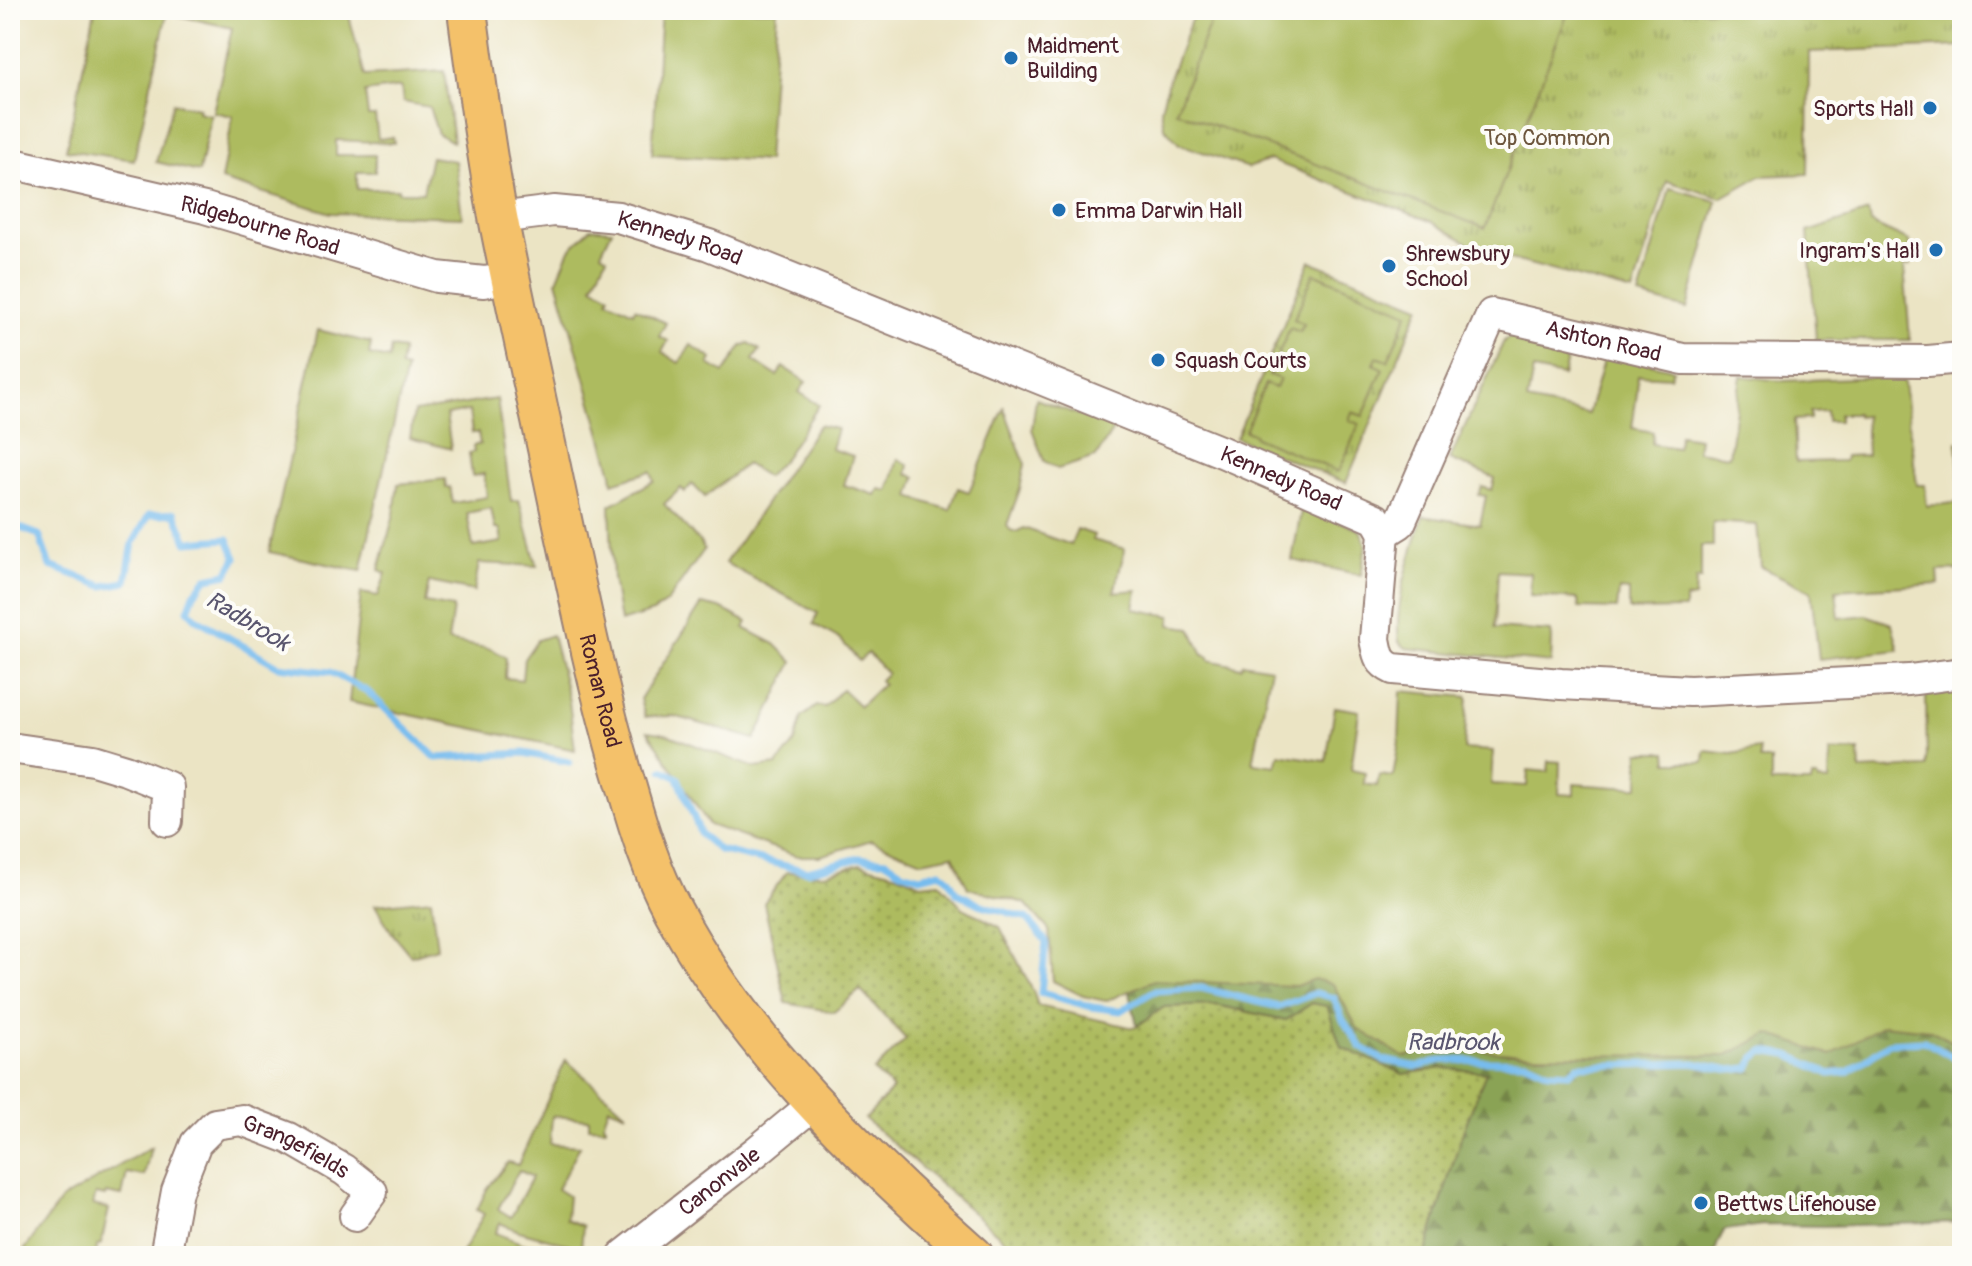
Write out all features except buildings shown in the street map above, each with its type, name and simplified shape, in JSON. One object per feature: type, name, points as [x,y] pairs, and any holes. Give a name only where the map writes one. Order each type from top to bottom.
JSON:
[{"type":"main road","name":"Roman Road","points":[[467,10],[498,218],[586,635],[644,844],[671,908],[707,968],[757,1036],[815,1103],[931,1218],[974,1256]]},
{"type":"street","name":"Ridgebourne Road","points":[[10,163],[205,208],[437,277],[484,282],[511,278]]},
{"type":"street","name":"Kennedy Road","points":[[498,218],[554,211],[618,217],[709,245],[1249,463],[1376,519],[1384,533]]},
{"type":"street","name":"Ashton Road","points":[[1384,533],[1400,523],[1492,314],[1683,359],[1928,361],[1962,358]]},
{"type":"street","points":[[1384,533],[1375,639],[1378,655],[1384,665],[1393,669],[1561,684],[1690,691],[1909,680],[1962,673]]},
{"type":"street","points":[[10,748],[93,760],[126,770],[177,778],[167,821]]},
{"type":"street","name":"Canonvale","points":[[623,1256],[815,1103]]},
{"type":"street","name":"Grangefields","points":[[165,1256],[177,1191],[196,1143],[215,1124],[242,1120],[289,1138],[344,1170],[371,1194]]},
{"type":"green space","points":[[95,10],[359,10],[348,12],[365,76],[444,71],[453,142],[438,134],[429,107],[403,102],[401,87],[365,92],[368,116],[375,116],[378,139],[393,137],[394,143],[336,140],[336,155],[375,155],[375,172],[357,172],[357,189],[398,189],[398,192],[423,192],[431,157],[455,161],[462,217],[331,213],[221,180],[233,116],[213,112],[232,28],[167,13],[134,160],[66,150]]},
{"type":"green space","points":[[661,10],[777,10],[767,161],[652,154]]},
{"type":"green space","name":"Top Common","points":[[1195,10],[1962,10],[1962,46],[1809,52],[1808,174],[1760,176],[1721,198],[1667,181],[1633,292],[1484,252],[1430,221],[1270,160],[1248,168],[1179,144],[1164,127],[1161,109],[1168,81]]},
{"type":"green space","points":[[1215,10],[1554,10],[1567,15],[1485,228],[1176,111]]},
{"type":"green space","points":[[173,103],[199,108],[198,112],[211,115],[199,172],[156,162]]},
{"type":"green space","points":[[1670,188],[1717,201],[1687,309],[1639,296]]},
{"type":"green space","points":[[1868,212],[1870,223],[1909,241],[1911,265],[1904,266],[1910,340],[1816,340],[1808,232]]},
{"type":"green space","points":[[591,228],[612,230],[601,253],[607,257],[593,286],[610,295],[608,300],[633,312],[635,308],[666,323],[659,336],[668,341],[662,352],[679,363],[691,345],[712,359],[709,364],[724,373],[742,346],[749,343],[760,350],[753,360],[777,376],[783,367],[806,382],[799,392],[819,405],[786,456],[767,477],[746,464],[705,497],[692,484],[685,492],[681,488],[664,504],[704,550],[667,602],[653,612],[620,622],[613,579],[610,505],[654,481],[651,471],[613,483],[557,280],[570,249]]},
{"type":"green space","points":[[1310,261],[1420,306],[1346,483],[1236,438]]},
{"type":"green space","points":[[1314,273],[1408,313],[1388,361],[1377,357],[1374,364],[1383,369],[1363,416],[1352,412],[1349,420],[1359,424],[1339,472],[1245,431],[1265,384],[1276,388],[1280,379],[1269,375],[1290,328],[1300,332],[1304,324],[1294,319]]},
{"type":"green space","points":[[318,330],[371,343],[369,355],[389,359],[391,348],[403,350],[400,367],[406,369],[361,571],[269,552]]},
{"type":"green space","points":[[1511,336],[1570,349],[1563,376],[1533,370],[1527,401],[1588,414],[1605,354],[1673,369],[1670,377],[1638,375],[1632,428],[1653,432],[1652,444],[1677,448],[1680,435],[1699,438],[1697,451],[1729,456],[1741,376],[1782,381],[1903,376],[1917,485],[1925,485],[1927,506],[1962,502],[1962,602],[1958,570],[1938,571],[1939,584],[1836,590],[1839,618],[1866,615],[1892,624],[1899,650],[1819,659],[1811,591],[1761,567],[1757,525],[1713,522],[1713,546],[1701,546],[1701,579],[1696,579],[1695,598],[1685,599],[1685,609],[1629,610],[1629,591],[1619,590],[1617,609],[1579,608],[1578,599],[1530,596],[1531,573],[1498,571],[1495,628],[1551,632],[1551,663],[1406,648],[1399,642],[1399,612],[1423,516],[1480,525],[1486,496],[1479,495],[1482,487],[1492,490],[1495,478],[1450,459],[1504,341]],"holes":[[[1826,411],[1827,421],[1839,421],[1839,414],[1865,416],[1867,455],[1845,456],[1844,461],[1796,462],[1794,420],[1810,419],[1810,412]]]},
{"type":"green space","points":[[497,399],[511,501],[519,500],[537,566],[479,563],[474,591],[429,582],[425,603],[453,608],[448,641],[491,649],[506,657],[505,678],[522,680],[524,659],[537,640],[552,635],[569,701],[575,750],[349,702],[361,593],[378,596],[386,573],[379,570],[394,514],[398,484],[445,479],[453,503],[487,497],[484,474],[472,476],[469,453],[474,452],[473,446],[480,444],[478,433],[472,433],[469,411],[446,415],[451,449],[410,438],[414,412]],"holes":[[[491,508],[495,529],[500,529],[502,542],[473,547],[467,513]]]},
{"type":"green space","points":[[1036,399],[1114,428],[1096,457],[1058,469],[1044,461],[1032,429]]},
{"type":"green space","points":[[1004,408],[1025,464],[1007,525],[1010,530],[1016,532],[1024,528],[1071,545],[1077,529],[1094,535],[1093,540],[1125,549],[1114,592],[1137,590],[1134,609],[1171,616],[1170,625],[1191,628],[1203,655],[1209,660],[1241,667],[1243,663],[1271,668],[1253,763],[1276,766],[1279,754],[1326,761],[1335,707],[1359,711],[1351,770],[1365,773],[1364,784],[1377,786],[1379,775],[1393,777],[1399,741],[1401,691],[1468,697],[1464,749],[1493,751],[1491,784],[1527,786],[1528,770],[1548,772],[1549,761],[1560,762],[1559,794],[1574,795],[1574,784],[1639,787],[1639,752],[1667,752],[1668,762],[1704,762],[1705,751],[1732,754],[1759,749],[1760,760],[1771,760],[1771,783],[1811,783],[1812,778],[1829,782],[1830,752],[1859,751],[1860,770],[1927,767],[1926,692],[1962,687],[1962,1047],[1931,1030],[1883,1025],[1831,1055],[1769,1034],[1725,1056],[1536,1055],[1441,1047],[1404,1057],[1358,1029],[1333,984],[1314,979],[1296,986],[1154,980],[1106,1001],[1083,996],[1053,981],[1049,930],[1025,903],[968,888],[953,855],[922,861],[871,840],[820,856],[797,856],[709,825],[648,731],[666,734],[755,768],[777,765],[795,742],[802,717],[817,706],[825,707],[842,689],[860,706],[883,684],[880,680],[887,673],[868,653],[859,661],[841,640],[814,624],[818,613],[725,563],[819,425],[837,429],[831,449],[853,456],[844,485],[876,495],[879,489],[888,491],[898,459],[909,465],[907,474],[916,477],[910,497],[950,510],[958,488],[969,492]]},
{"type":"green space","points":[[1957,442],[1962,443],[1962,502]]},
{"type":"green space","points":[[1302,506],[1360,530],[1366,545],[1361,575],[1292,560]]},
{"type":"green space","points":[[702,604],[720,608],[747,622],[744,628],[775,644],[793,662],[755,739],[674,716],[645,717],[640,699]]},
{"type":"green space","points":[[860,864],[921,884],[939,882],[963,908],[1000,927],[1038,1006],[1134,1028],[1164,1007],[1216,1005],[1286,1020],[1312,1003],[1327,1006],[1403,1074],[1443,1068],[1487,1071],[1461,1137],[1425,1256],[1023,1256],[865,1119],[893,1089],[874,1071],[906,1039],[860,990],[834,1012],[786,1003],[764,903],[787,872],[824,874]]},
{"type":"green space","points":[[431,899],[437,948],[411,956],[375,905]]},
{"type":"green space","points":[[1119,941],[1931,1030],[1962,1047],[1962,1222],[1763,1225],[1724,1230],[1714,1256],[1425,1256],[1461,1137],[1486,1072],[1443,1068],[1403,1074],[1341,1047],[1327,1006],[1312,1003],[1286,1020],[1216,1005],[1164,1007],[1137,1026]]},
{"type":"green space","points":[[566,1060],[627,1114],[609,1107],[603,1124],[606,1128],[589,1127],[589,1119],[552,1116],[550,1144],[580,1146],[557,1189],[568,1196],[566,1219],[583,1226],[581,1248],[500,1223],[495,1233],[537,1249],[522,1256],[460,1256],[484,1214],[477,1210],[487,1189],[508,1162],[518,1165]],"holes":[[[519,1170],[532,1177],[511,1217],[498,1209]]]},
{"type":"green space","points":[[151,1147],[144,1176],[127,1173],[122,1196],[96,1194],[93,1205],[109,1209],[96,1256],[20,1256],[61,1200]]},
{"type":"waterway","name":"Radbrook","points":[[10,524],[39,535],[50,566],[103,586],[126,582],[133,543],[149,515],[175,513],[187,542],[228,539],[236,558],[227,574],[207,578],[194,594],[188,610],[197,619],[278,666],[330,672],[367,691],[436,758],[524,753],[569,762]]},
{"type":"waterway","name":"Radbrook","points":[[663,770],[678,778],[701,835],[719,850],[807,871],[859,858],[886,861],[903,872],[920,877],[940,872],[948,878],[957,893],[982,905],[1027,918],[1046,941],[1041,993],[1092,1007],[1121,1011],[1154,991],[1201,988],[1279,1007],[1316,993],[1334,998],[1343,1020],[1361,1047],[1383,1060],[1418,1067],[1442,1060],[1527,1062],[1549,1072],[1569,1073],[1578,1066],[1693,1063],[1731,1070],[1749,1068],[1764,1051],[1789,1055],[1830,1074],[1848,1072],[1889,1043],[1924,1041],[1962,1062]]},
{"type":"place","name":"Maidment Building","points":[[1011,58]]},
{"type":"place","name":"Sports Hall","points":[[1930,108]]},
{"type":"place","name":"Emma Darwin Hall","points":[[1059,210]]},
{"type":"place","name":"Ingram's Hall","points":[[1936,250]]},
{"type":"place","name":"Shrewsbury School","points":[[1389,266]]},
{"type":"place","name":"Squash Courts","points":[[1158,360]]},
{"type":"place","name":"Bettws Lifehouse","points":[[1701,1203]]}]
